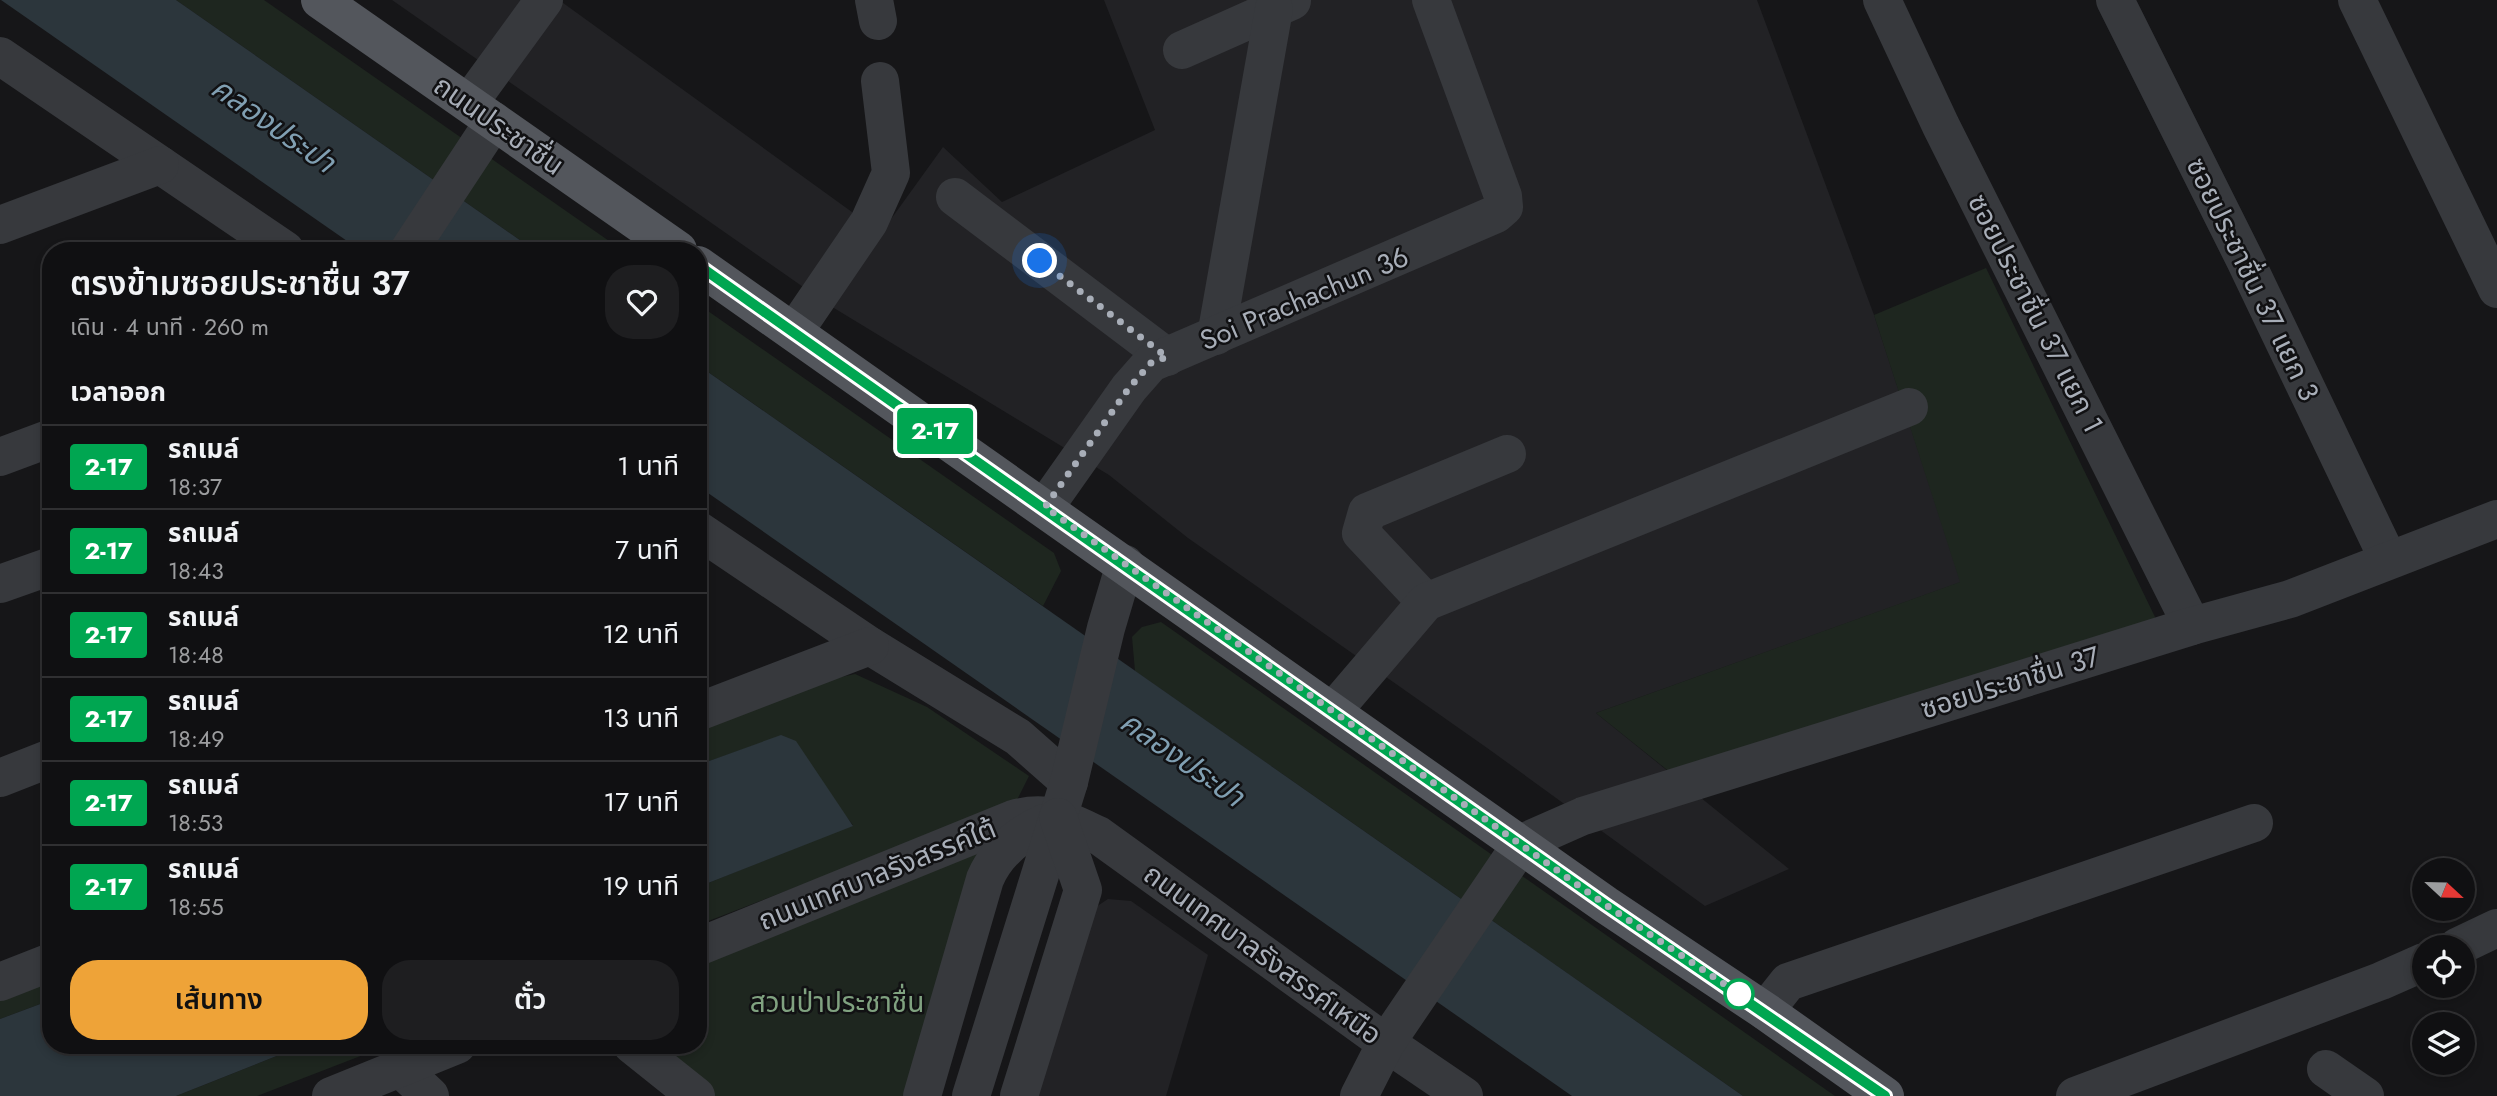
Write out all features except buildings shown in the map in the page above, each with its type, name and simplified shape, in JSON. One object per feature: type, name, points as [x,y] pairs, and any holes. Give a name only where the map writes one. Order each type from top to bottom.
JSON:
[{"type":"main road","name":"ถนนประชาชื่น","points":[[320,0],[667,242]]},
{"type":"main road","points":[[707,271],[1606,905],[1765,1011],[1885,1096]]},
{"type":"street","points":[[414,242],[456,177],[482,112],[544,0]]},
{"type":"street","name":"Soi Prachachun 36","points":[[1045,507],[1129,388],[1151,363],[1496,214],[1504,208],[1503,196],[1431,0]]},
{"type":"street","name":"ซอยประชาชื่น 37 แยก 3","points":[[2115,0],[2245,260],[2388,559]]},
{"type":"street","points":[[2357,0],[2496,282]]},
{"type":"street","name":"ซอยประชาชื่น 37 แยก 1","points":[[1890,3],[1941,126],[2192,626]]},
{"type":"street","points":[[1182,50],[1284,4]]},
{"type":"street","points":[[1216,336],[1284,4]]},
{"type":"street","points":[[0,56],[273,242]]},
{"type":"street","points":[[794,332],[869,222],[891,173],[880,81]]},
{"type":"street","points":[[0,225],[160,165]]},
{"type":"street","points":[[955,197],[1167,357]]},
{"type":"street","points":[[1333,711],[1426,602],[1909,407]]},
{"type":"street","points":[[0,457],[42,441]]},
{"type":"street","points":[[1426,602],[1361,533],[1367,512],[1507,454]]},
{"type":"street","name":"ซอยประชาชื่น 37","points":[[1522,844],[1583,816],[2192,626],[2290,599],[2497,519]]},
{"type":"street","points":[[707,536],[870,646],[1018,737],[1068,785],[1083,890],[1019,1096]]},
{"type":"street","points":[[971,1096],[1068,785],[1106,628],[1125,564]]},
{"type":"street","points":[[0,584],[42,568]]},
{"type":"street","points":[[707,709],[870,646]]},
{"type":"street","points":[[0,778],[42,762]]},
{"type":"street","points":[[922,1096],[985,879],[993,860],[1029,830],[1068,785]]},
{"type":"street","name":"ถนนเทศบาลรังสรรค์ใต้","points":[[707,943],[1033,813],[1068,785]]},
{"type":"street","name":"ถนนเทศบาลรังสรรค์เหนือ","points":[[1068,785],[1098,835],[1386,1043],[1464,1096]]},
{"type":"street","points":[[1765,1011],[1788,982],[2254,823]]},
{"type":"street","points":[[1359,1096],[1386,1043],[1522,844]]},
{"type":"street","points":[[2475,938],[2497,928]]},
{"type":"street","points":[[0,982],[42,966]]},
{"type":"street","points":[[2075,1096],[2412,967]]},
{"type":"street","points":[[331,1096],[435,1054]]},
{"type":"street","points":[[643,1054],[696,1096]]},
{"type":"street","points":[[400,1068],[430,1096]]},
{"type":"street","points":[[2326,1069],[2365,1096]]},
{"type":"shaded area","points":[[392,0],[559,0],[881,233],[943,147],[1002,202],[1155,130],[1104,0],[1757,0],[1874,315],[1961,582],[1596,713],[1789,869],[1705,906],[1490,750],[1188,538],[1109,475],[829,305]]},
{"type":"shaded area","points":[[1108,899],[1131,901],[1208,955],[1166,1096],[1033,1096],[1093,909]]},
{"type":"green space","points":[[176,0],[264,0],[611,242],[523,242]]},
{"type":"green space","points":[[1986,268],[2155,617],[2151,628],[1671,773],[1596,713],[1960,582],[1874,315]]},
{"type":"green space","points":[[707,310],[1054,553],[1061,571],[1043,606],[707,371]]},
{"type":"green space","points":[[1161,622],[1835,1096],[1743,1096],[1135,671],[1132,637],[1142,627]]},
{"type":"green space","points":[[855,674],[927,707],[1029,776],[1016,802],[707,922],[707,883],[853,825],[781,736],[707,762],[707,719],[782,690]]},
{"type":"green space","name":"สวนป่าประชาชื่น","points":[[981,844],[908,1096],[707,1096],[655,1054],[707,1054],[707,953]]},
{"type":"green space","points":[[42,973],[42,1003],[0,1019],[0,989]]},
{"type":"green space","points":[[281,1054],[366,1054],[257,1096],[176,1096]]},
{"type":"water","name":"คลองประปา","points":[[1,0],[176,0],[523,242],[349,242]]},
{"type":"water","name":"คลองประปา","points":[[707,371],[1743,1096],[1572,1096],[707,492]]},
{"type":"water","points":[[781,735],[796,741],[853,826],[707,883],[707,762]]},
{"type":"water","points":[[42,1003],[42,1054],[281,1054],[176,1096],[0,1096],[0,1019]]},
{"type":"bus line","name":"2-17","points":[[707,271],[1606,905],[1765,1011],[1885,1096]]},
{"type":"route","points":[[1040,261],[1167,357],[1151,363],[1129,388],[1045,507],[1606,905],[1742,996],[1739,994]]}]
